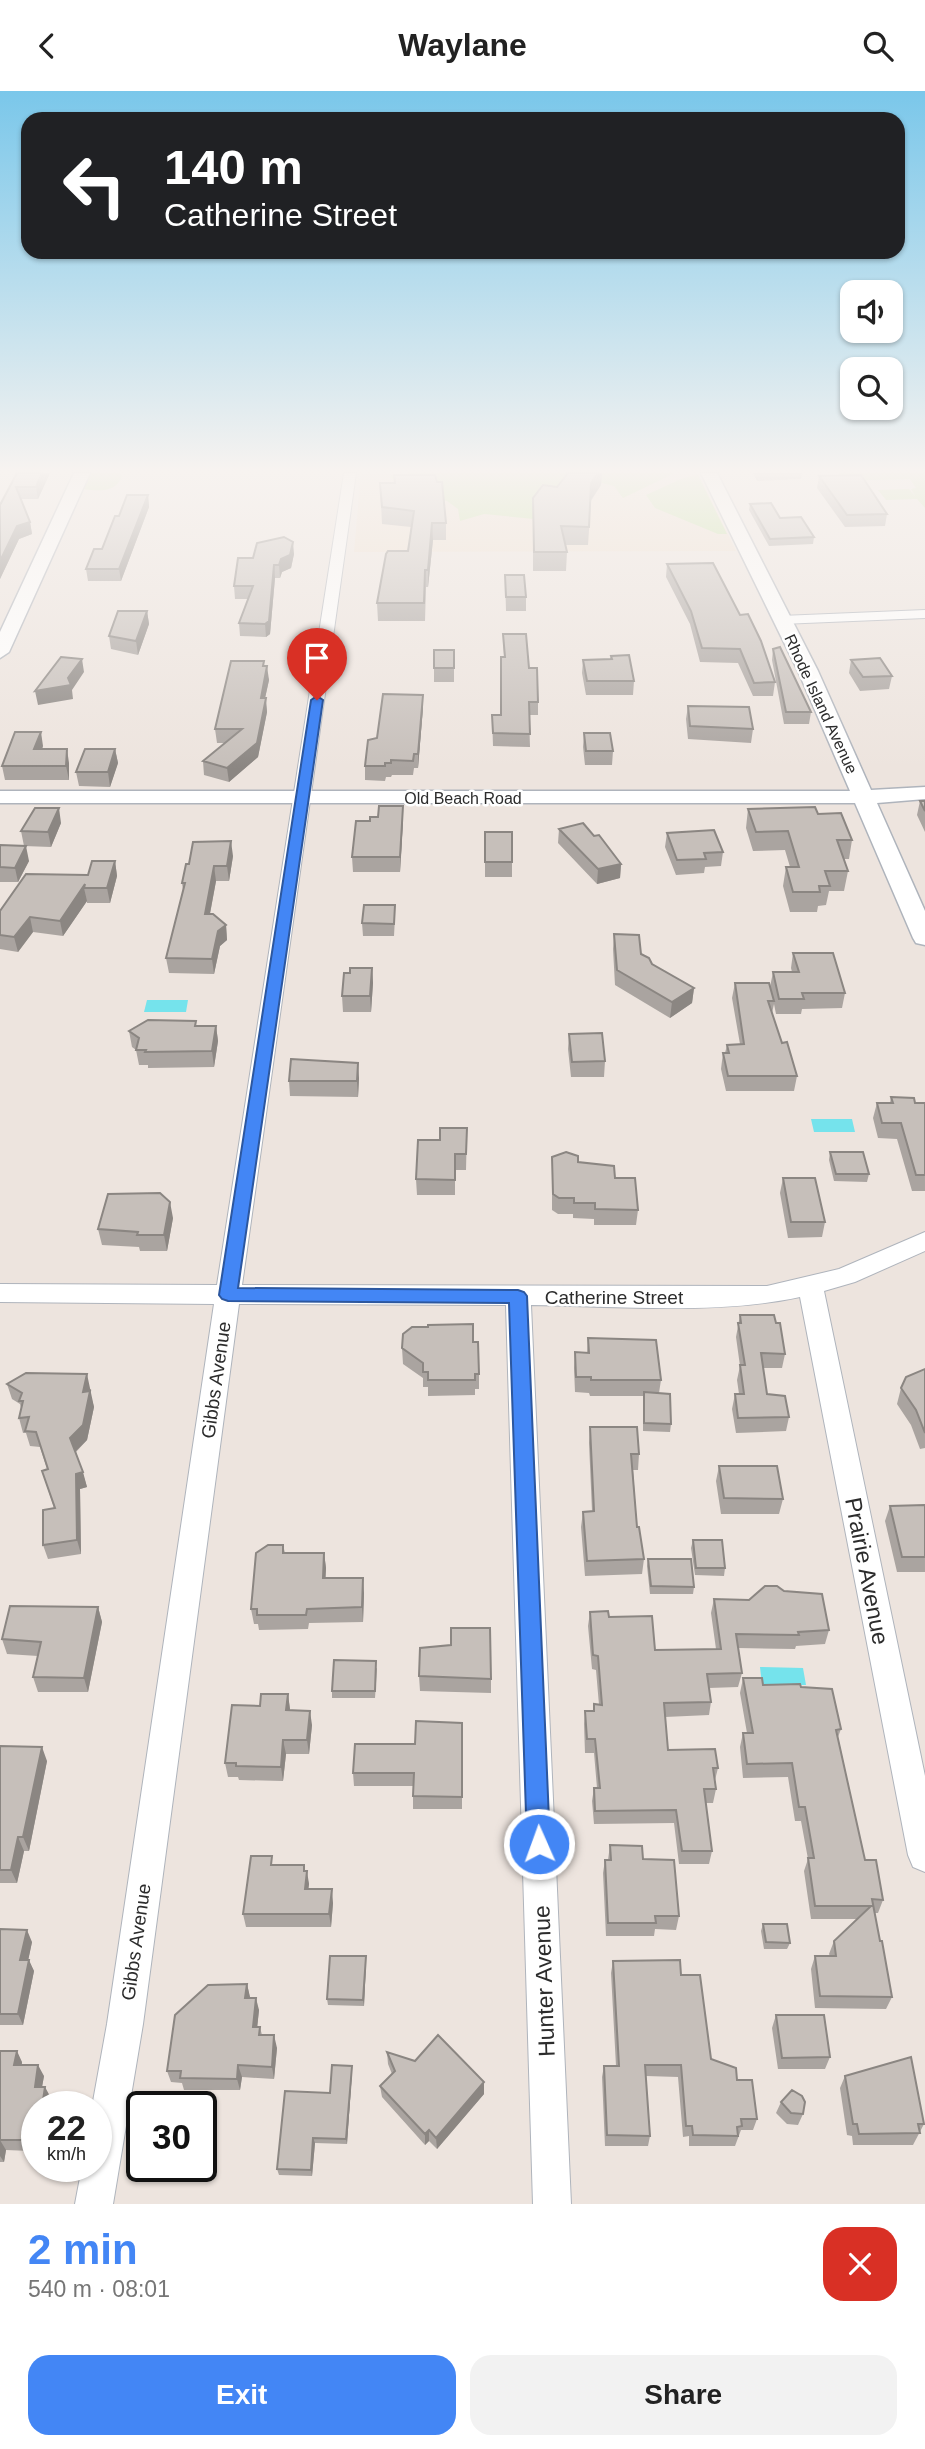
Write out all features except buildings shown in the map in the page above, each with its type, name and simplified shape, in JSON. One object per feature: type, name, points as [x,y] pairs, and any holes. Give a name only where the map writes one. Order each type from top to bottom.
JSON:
[{"type":"street","points":[[0,652],[37,572]]},
{"type":"street","name":"Gibbs Avenue","points":[[94,2204],[127,2010],[228,1295],[336,572]]},
{"type":"street","name":"Rhode Island Avenue","points":[[757,572],[808,671],[925,938]]},
{"type":"street","points":[[781,620],[925,614]]},
{"type":"street","name":"Old Beach Road","points":[[0,797],[864,797],[925,793]]},
{"type":"street","name":"Catherine Street","points":[[0,1293],[719,1297],[767,1295],[846,1276],[925,1241]]},
{"type":"street","name":"Prairie Avenue","points":[[810,1286],[925,1855]]},
{"type":"street","name":"Hunter Avenue","points":[[518,1296],[552,2204]]},
{"type":"water","points":[[147,1000],[188,1000],[186,1012],[144,1012]]},
{"type":"water","points":[[811,1119],[852,1119],[855,1132],[814,1132]]},
{"type":"water","points":[[760,1667],[803,1668],[806,1685],[762,1685]]},
{"type":"route","points":[[317,700],[228,1295],[518,1296],[539,1844]]}]
